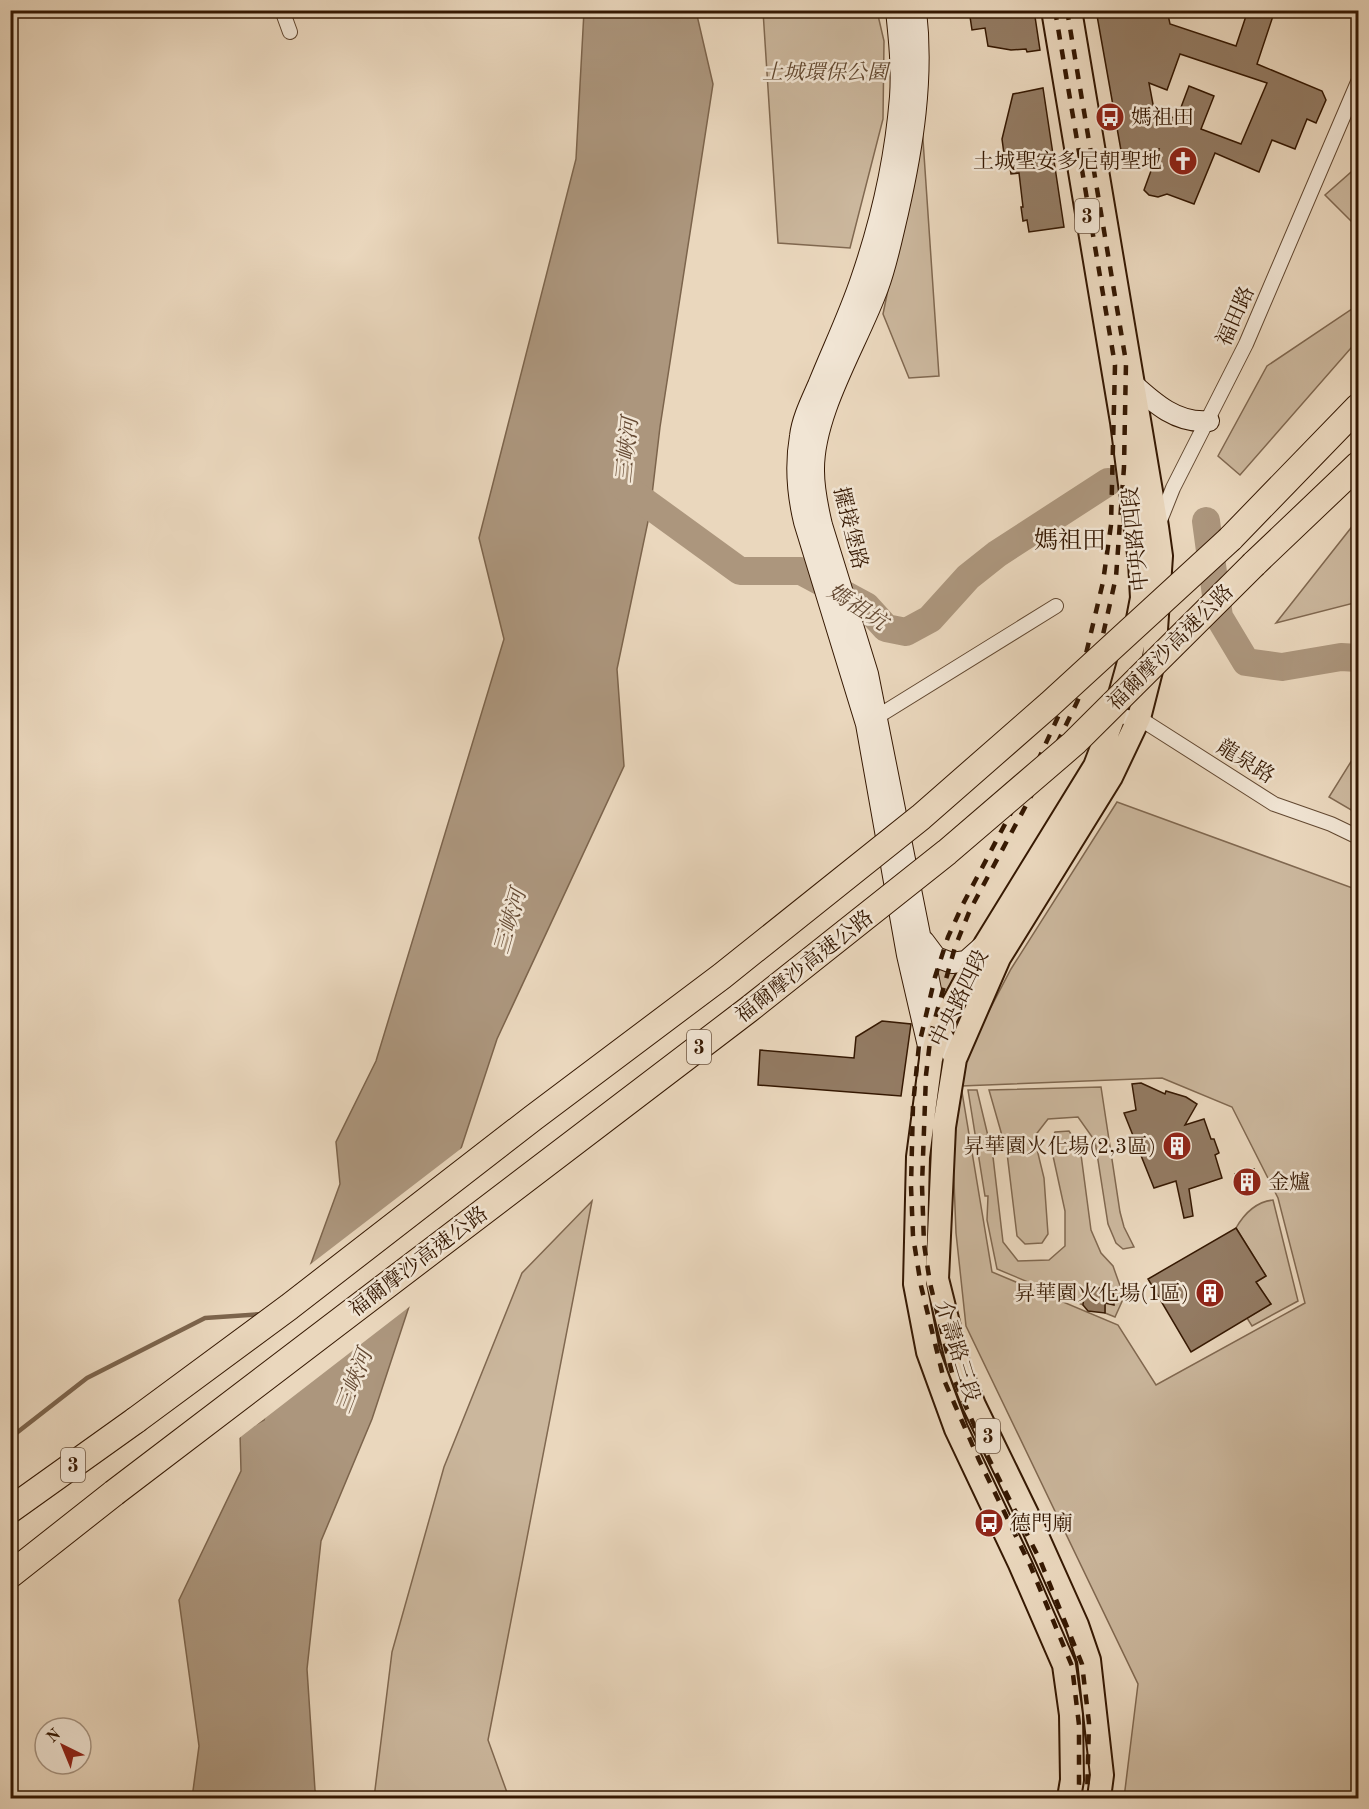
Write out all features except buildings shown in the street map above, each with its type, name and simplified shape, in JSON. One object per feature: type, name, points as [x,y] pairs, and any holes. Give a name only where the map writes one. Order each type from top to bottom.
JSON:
[{"type":"highway","name":"福爾摩沙高速公路","points":[[10,1510],[289,1307],[533,1118],[722,976],[921,817],[1050,704],[1230,539],[1359,407]]},
{"type":"highway","name":"福爾摩沙高速公路","points":[[10,1575],[114,1493],[748,1010],[947,852],[1074,743],[1254,564],[1359,465]]},
{"type":"main road","name":"中央路四段","points":[[955,1059],[999,958],[1111,777],[1139,718],[1154,659],[1161,556],[1157,527],[1122,422],[1053,10]]},
{"type":"main road","name":"中央路四段","points":[[931,1059],[939,1030],[986,943],[1095,766],[1114,716],[1131,655],[1142,598],[1130,445],[1132,382],[1070,10]]},
{"type":"main road","name":"介壽路三段","points":[[931,1059],[918,1157],[915,1284],[928,1352],[956,1429],[1020,1564],[1064,1665],[1071,1715],[1070,1798]]},
{"type":"main road","name":"介壽路三段","points":[[955,1059],[944,1127],[937,1280],[959,1367],[974,1405],[1034,1528],[1077,1625],[1089,1659],[1102,1775],[1099,1798]]},
{"type":"street","points":[[282,10],[290,32]]},
{"type":"street","name":"擺接堡路","points":[[896,10],[900,49],[900,95],[886,192],[861,281],[812,399],[800,434],[796,469],[799,501],[813,524],[872,721],[922,937],[939,1030],[955,1059]]},
{"type":"street","name":"擺接堡路","points":[[813,524],[817,502],[814,471],[817,442],[825,412],[878,287],[891,245],[903,188],[917,96],[920,43],[916,10]]},
{"type":"street","name":"福田路","points":[[1140,562],[1173,488],[1209,421],[1246,344],[1359,82]]},
{"type":"street","points":[[1132,382],[1171,413],[1194,422],[1209,421]]},
{"type":"street","points":[[1121,507],[1130,445]]},
{"type":"street","points":[[872,721],[1056,606]]},
{"type":"street","name":"龍泉路","points":[[1114,716],[1139,718],[1274,804],[1331,824],[1359,837]]},
{"type":"street","name":"擺接堡路","points":[[872,721],[907,955],[931,1059]]},
{"type":"street","points":[[922,937],[936,957],[952,963],[966,961],[986,943]]},
{"type":"green space","name":"土城環保公園","points":[[763,11],[877,11],[884,41],[883,119],[850,248],[778,243]]},
{"type":"green space","points":[[922,125],[939,376],[909,378],[883,314]]},
{"type":"green space","points":[[1358,166],[1358,228],[1325,195]]},
{"type":"green space","points":[[1358,305],[1358,340],[1240,475],[1218,456],[1267,366]]},
{"type":"green space","points":[[1358,519],[1358,602],[1276,623]]},
{"type":"green space","points":[[1357,752],[1358,754],[1358,814],[1329,797]]},
{"type":"green space","points":[[1117,802],[1358,890],[1358,1798],[1124,1798],[1138,1684],[966,1326],[956,1233],[952,1130],[960,1066],[1011,969]],"holes":[[[1162,1078],[1232,1107],[1278,1198],[1305,1303],[1156,1385],[1118,1325],[992,1272],[961,1086]]]},
{"type":"green space","points":[[937,966],[959,968],[941,1002]]},
{"type":"green space","points":[[1101,1087],[1120,1212],[1124,1227],[1134,1247],[1123,1249],[1116,1243],[1108,1224],[1095,1141],[1078,1117],[1048,1119],[1034,1137],[1044,1178],[1048,1234],[1042,1243],[1025,1244],[1017,1236],[1007,1153],[989,1090]]},
{"type":"green space","points":[[968,1090],[977,1090],[993,1157],[1003,1242],[1018,1261],[1049,1260],[1065,1246],[1065,1211],[1050,1142],[1055,1132],[1069,1131],[1080,1147],[1091,1230],[1101,1253],[1113,1266],[1124,1297],[1115,1317],[1105,1313],[1105,1303],[1114,1304],[1113,1290],[1085,1286],[1083,1305],[997,1269],[987,1220],[988,1196],[985,1196]]},
{"type":"green space","points":[[1273,1200],[1298,1301],[1252,1326],[1247,1318],[1271,1304],[1256,1282],[1266,1276],[1236,1228],[1251,1210],[1261,1203]]},
{"type":"green space","points":[[592,1201],[488,1740],[509,1798],[374,1798],[392,1652],[444,1467],[522,1273]]},
{"type":"water","name":"三峽河","points":[[584,11],[696,11],[713,84],[660,427],[650,512],[617,669],[624,766],[497,1039],[372,1419],[321,1541],[307,1669],[315,1790],[318,1798],[192,1798],[199,1746],[179,1600],[241,1471],[240,1433],[264,1420],[297,1302],[340,1184],[336,1142],[376,1061],[504,639],[479,538],[576,159]]},
{"type":"pier","points":[[467,1144],[413,1304],[238,1439],[238,1430],[261,1418],[294,1302],[307,1267]]},
{"type":"waterway","name":"媽祖坑","points":[[623,486],[740,571],[801,571],[866,606],[886,628],[906,632],[930,619],[968,577],[997,554],[1108,482]]},
{"type":"waterway","name":"媽祖坑","points":[[1206,521],[1219,617],[1246,662],[1282,667],[1341,657],[1358,658]]},
{"type":"waterway","points":[[10,1438],[87,1378],[205,1318],[263,1314]]},
{"type":"railway","points":[[1055,10],[1115,365],[1111,525],[1103,582],[1085,658],[1035,767],[963,904],[948,937],[935,977],[919,1045],[913,1105],[911,1186],[913,1236],[921,1286],[944,1380],[979,1460],[1030,1565],[1072,1666],[1079,1725],[1077,1798]]},
{"type":"railway","points":[[1067,10],[1126,362],[1124,467],[1116,577],[1100,648],[1077,702],[1038,783],[970,910],[955,947],[931,1033],[926,1075],[922,1185],[924,1244],[930,1283],[953,1377],[988,1457],[1040,1560],[1082,1664],[1089,1723],[1087,1798]]},
{"type":"place","name":"媽祖田","points":[[1110,117]]},
{"type":"place","name":"土城聖安多尼朝聖地","points":[[1183,161]]},
{"type":"place","name":"昇華園火化場(2,3區)","points":[[1177,1146]]},
{"type":"place","name":"金爐","points":[[1247,1182]]},
{"type":"place","name":"昇華園火化場(1區)","points":[[1210,1293]]},
{"type":"place","name":"德門廟","points":[[989,1523]]},
{"type":"district","name":"媽祖田","points":[[1070,540]]}]
